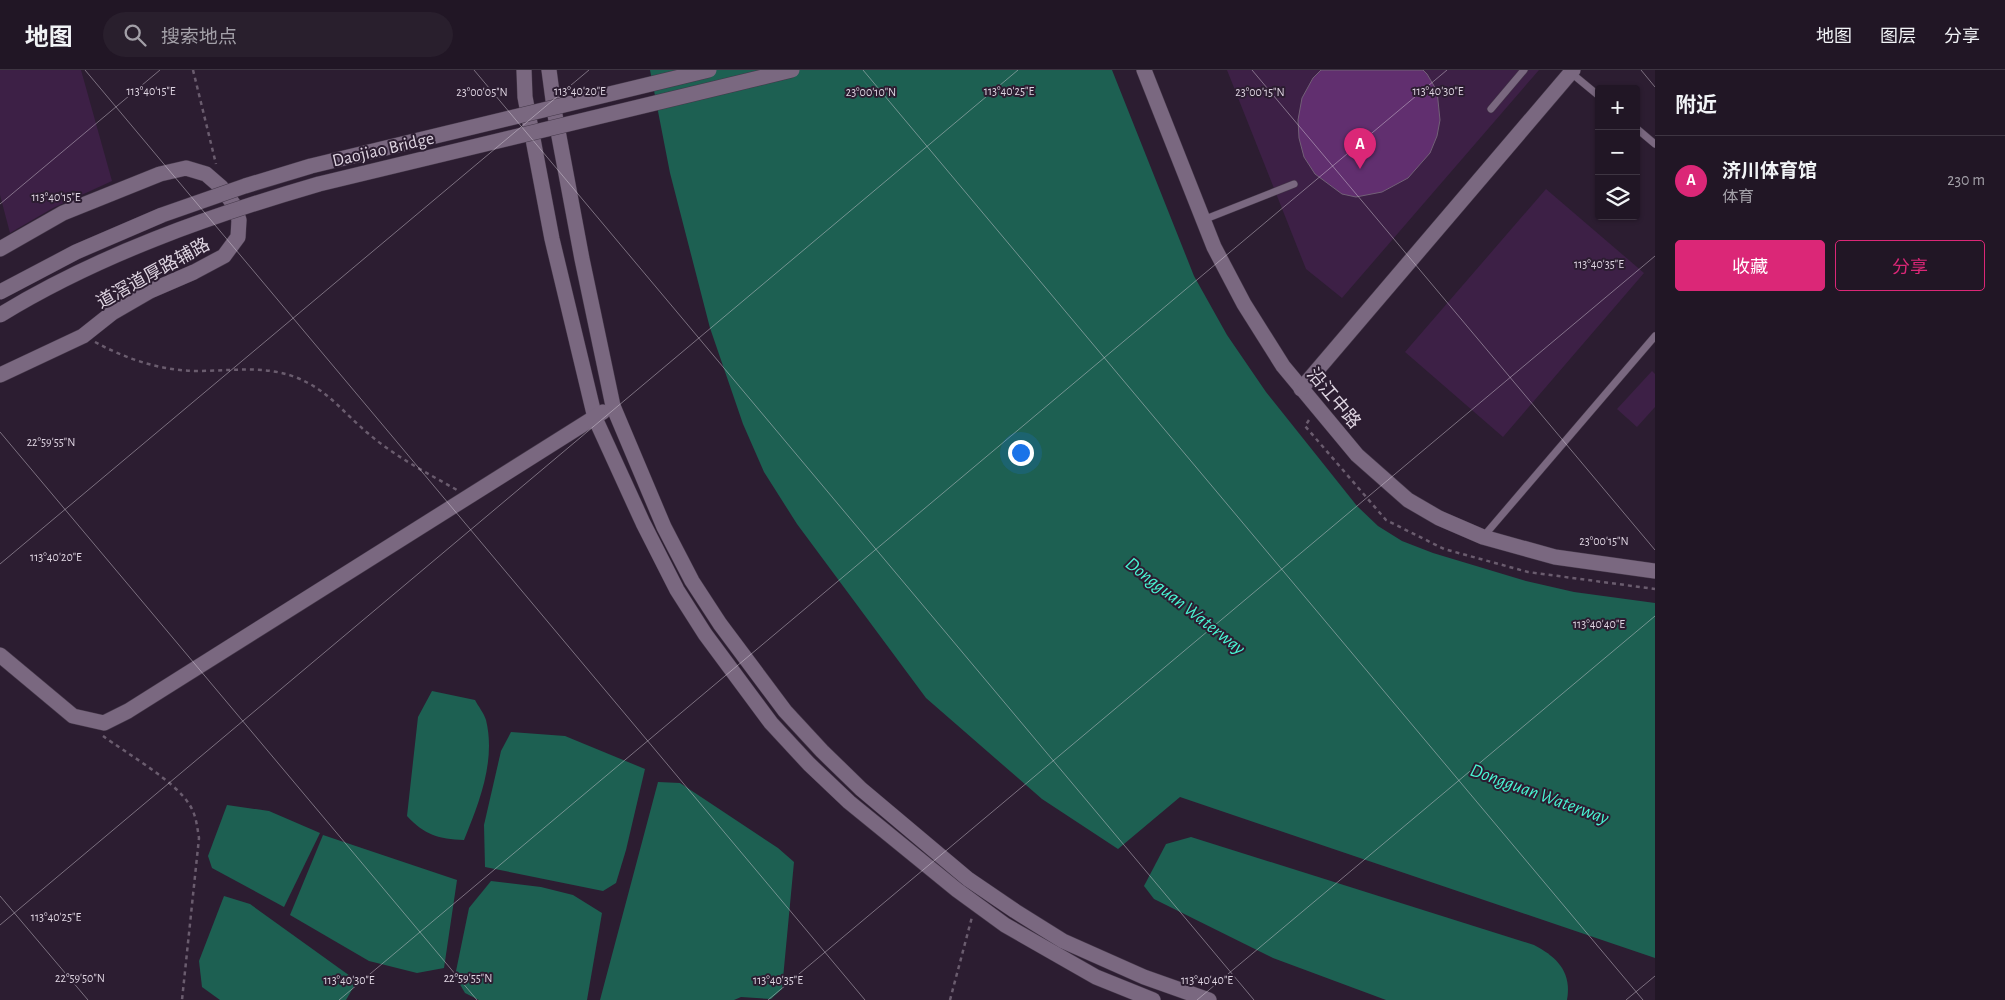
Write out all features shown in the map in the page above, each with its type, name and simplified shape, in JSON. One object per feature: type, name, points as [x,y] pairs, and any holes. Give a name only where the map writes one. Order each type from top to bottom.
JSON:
[{"type":"street","points":[[524,70],[525,97],[552,240],[595,418],[643,523],[677,590],[737,679],[778,730],[809,764],[849,802],[975,903],[1005,925],[1096,977],[1153,1000]]},
{"type":"street","points":[[550,70],[555,115],[582,259],[613,406],[664,526],[692,581],[752,668],[785,711],[822,751],[861,789],[968,879],[1063,941],[1107,962],[1209,1000]]},
{"type":"street","name":"Daojiao Bridge","points":[[0,292],[76,252],[162,215],[245,186],[312,166],[709,70]]},
{"type":"street","name":"Daojiao Bridge","points":[[0,315],[83,270],[170,233],[256,202],[347,177],[792,70]]},
{"type":"street","name":"沿江中路","points":[[1144,70],[1214,247],[1244,304],[1265,339],[1301,389],[1357,455],[1402,495],[1439,518],[1483,537],[1555,557],[1655,571]]},
{"type":"street","points":[[1301,389],[1571,71]]},
{"type":"street","name":"道滘道厚路辅路","points":[[0,249],[62,213],[160,174],[186,168],[206,174],[221,187],[234,205],[239,220],[238,237],[224,256],[112,313],[83,336],[0,375]]},
{"type":"street","points":[[0,655],[73,716],[104,723],[128,711],[613,406]]},
{"type":"lane","points":[[1491,109],[1524,70]]},
{"type":"lane","points":[[1571,71],[1595,92]]},
{"type":"lane","points":[[1638,130],[1655,144]]},
{"type":"lane","points":[[1203,220],[1294,184]]},
{"type":"lane","points":[[1483,537],[1655,336]]},
{"type":"path","points":[[193,70],[221,187]]},
{"type":"path","points":[[83,336],[109,350],[165,368],[194,371],[248,368],[272,370],[295,377],[317,387],[336,401],[358,424],[385,447],[469,496]]},
{"type":"path","points":[[96,732],[180,791],[190,805],[196,820],[199,838],[182,1000]]},
{"type":"path","points":[[950,1000],[975,903]]},
{"type":"shaded area","points":[[0,70],[81,70],[112,181],[53,208],[10,233],[0,195]]},
{"type":"shaded area","points":[[1227,70],[1539,70],[1342,298],[1306,269]]},
{"type":"shaded area","points":[[1546,189],[1644,273],[1503,437],[1405,352]]},
{"type":"shaded area","points":[[1652,371],[1655,374],[1655,407],[1637,427],[1617,409]]},
{"type":"water","name":"Dongguan Waterway","points":[[650,70],[1112,70],[1194,276],[1227,335],[1266,392],[1357,506],[1378,526],[1402,541],[1433,553],[1526,581],[1574,592],[1655,603],[1655,958],[1180,797],[1118,849],[1042,799],[926,698],[797,524],[764,472],[743,424],[710,328],[670,173]]},
{"type":"water","points":[[432,691],[475,700],[486,720],[489,735],[487,766],[480,797],[464,840],[447,839],[432,835],[420,828],[407,816],[418,717]]},
{"type":"water","points":[[511,732],[565,736],[645,769],[626,850],[616,883],[603,891],[485,867],[484,825],[501,751]]},
{"type":"water","points":[[658,782],[680,783],[778,848],[794,862],[782,989],[771,999],[741,997],[734,1000],[600,1000]]},
{"type":"water","points":[[227,805],[269,811],[320,833],[284,907],[212,868],[208,856]]},
{"type":"water","points":[[323,835],[457,880],[444,968],[417,973],[369,961],[290,915]]},
{"type":"water","points":[[1191,837],[1534,945],[1550,955],[1561,966],[1567,981],[1567,1000],[1386,1000],[1273,958],[1154,899],[1144,886],[1166,844]]},
{"type":"water","points":[[491,881],[541,887],[573,895],[602,913],[587,1000],[479,1000],[465,993],[455,976],[469,908]]},
{"type":"water","points":[[224,896],[250,904],[357,981],[346,1000],[220,1000],[202,987],[199,961]]},
{"type":"building","points":[[1321,70],[1423,70],[1427,74],[1437,91],[1440,120],[1437,136],[1430,153],[1408,178],[1382,192],[1356,197],[1342,194],[1315,174],[1304,157],[1299,138],[1298,120],[1302,98],[1313,78]]},
{"type":"place","name":"济川体育馆","points":[[1360,169]]}]
